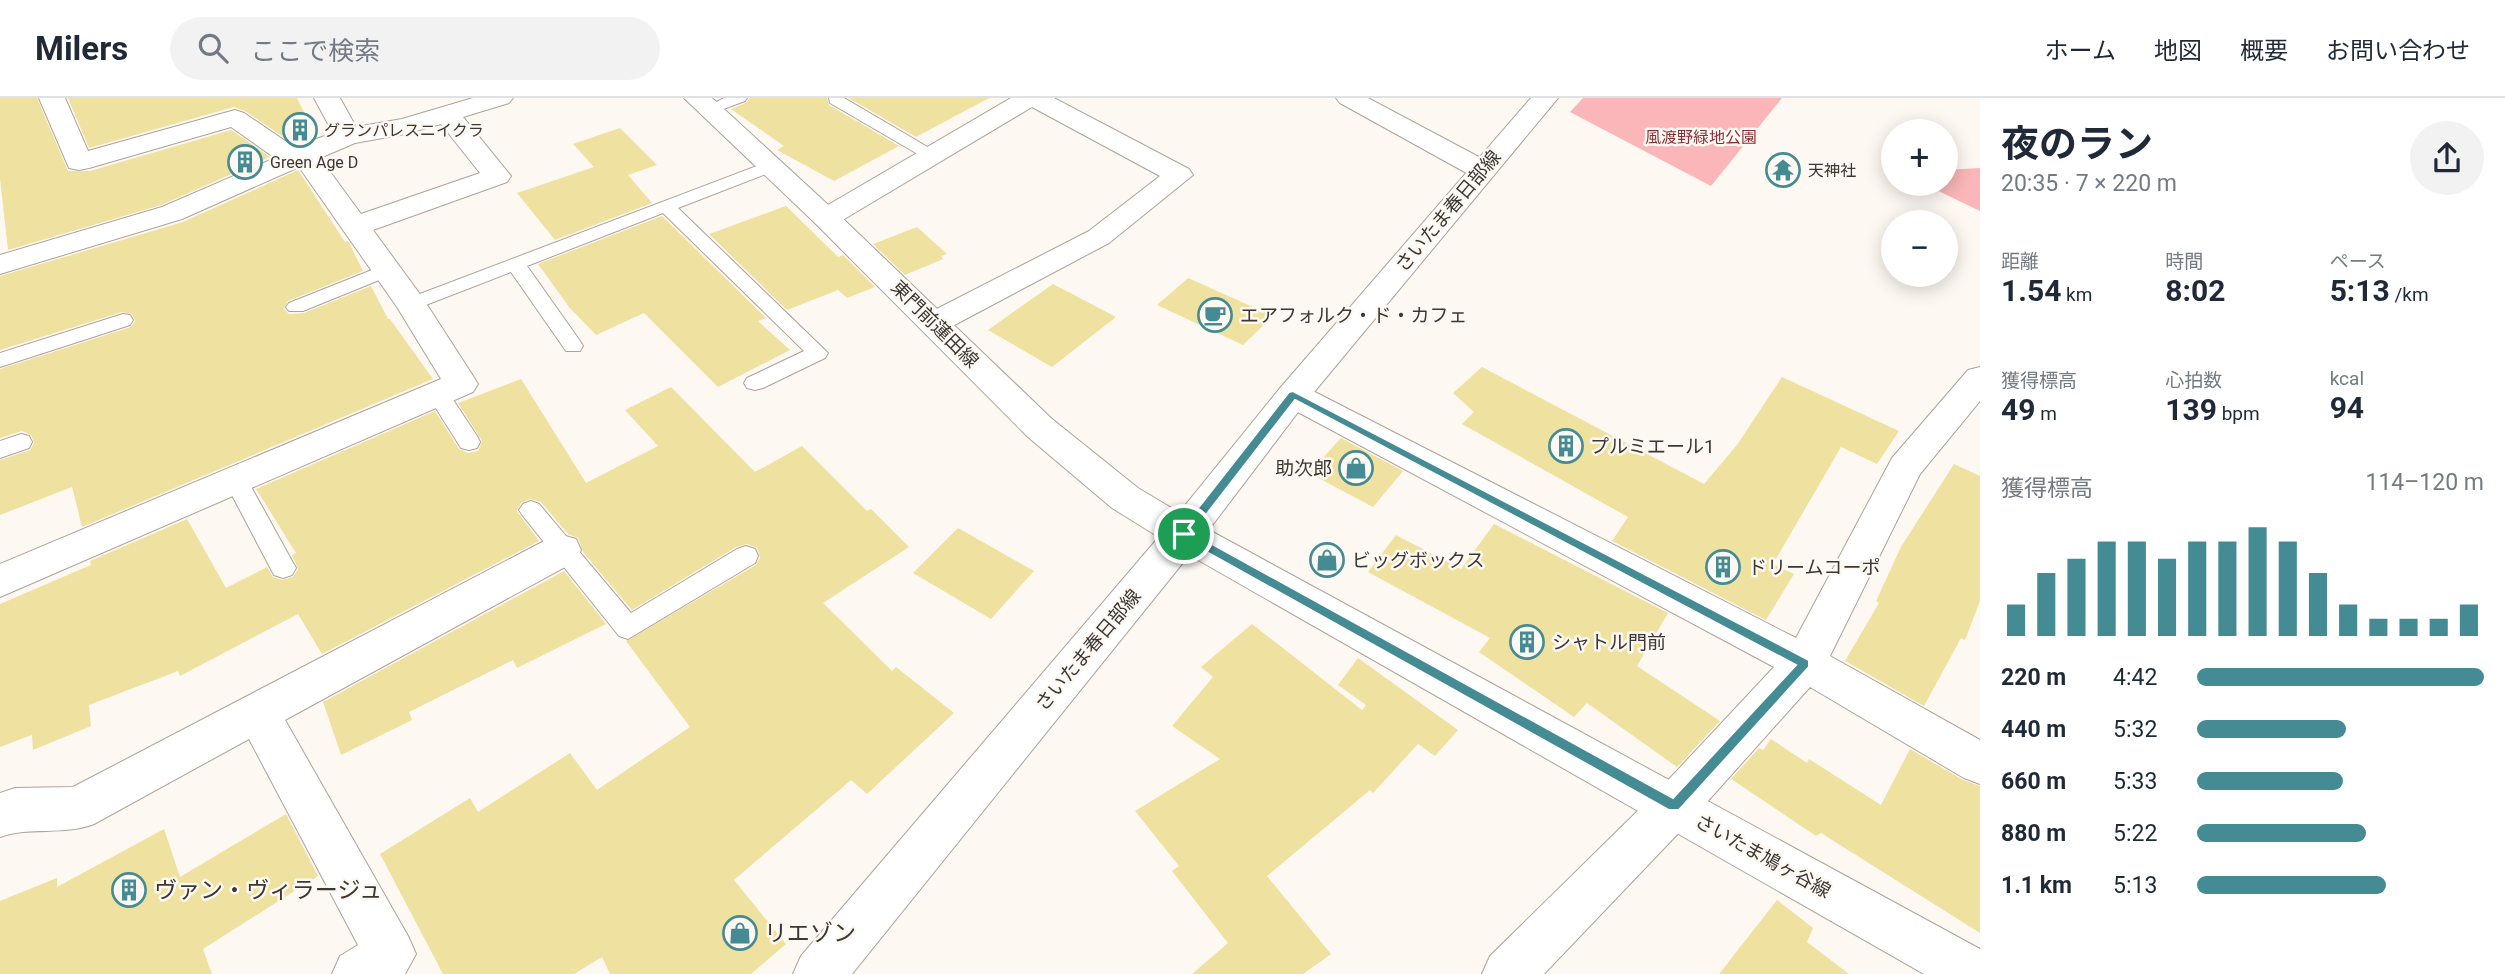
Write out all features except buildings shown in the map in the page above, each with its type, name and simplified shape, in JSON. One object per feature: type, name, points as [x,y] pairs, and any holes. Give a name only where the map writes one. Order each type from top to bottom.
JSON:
[{"type":"street","points":[[0,581],[461,384],[387,270],[298,156],[234,118],[79,162],[51,98]]},
{"type":"street","points":[[327,98],[348,136]]},
{"type":"street","points":[[0,265],[172,213],[348,136],[405,126],[500,98]]},
{"type":"street","points":[[826,218],[1029,98]]},
{"type":"street","points":[[934,323],[1099,237],[1179,175],[1035,98]]},
{"type":"street","points":[[1349,98],[1482,170]]},
{"type":"street","name":"さいたま春日部線","points":[[819,974],[1184,534],[1293,395],[1545,98]]},
{"type":"street","name":"東門前蓮田線","points":[[716,102],[770,166],[1040,428],[1125,498],[1184,534]]},
{"type":"street","points":[[355,226],[497,176],[447,114]]},
{"type":"street","points":[[1508,974],[1674,806],[1805,663],[1905,467],[1980,378]]},
{"type":"street","points":[[1293,395],[1805,663],[1980,764]]},
{"type":"street","name":"さいたま鳩ヶ谷線","points":[[1184,534],[1974,974]]},
{"type":"street","points":[[0,816],[15,810],[77,809],[562,550]]},
{"type":"street","points":[[258,713],[390,954],[358,974]]},
{"type":"lane","points":[[836,100],[934,156]]},
{"type":"lane","points":[[411,304],[770,166]]},
{"type":"lane","points":[[666,206],[818,353],[755,383]]},
{"type":"lane","points":[[515,264],[573,346]]},
{"type":"lane","points":[[296,307],[387,270]]},
{"type":"lane","points":[[0,360],[123,320]]},
{"type":"lane","points":[[438,394],[469,442]]},
{"type":"lane","points":[[236,480],[283,568]]},
{"type":"lane","points":[[531,510],[628,628],[746,556]]},
{"type":"green space","name":"風渡野緑地公園","points":[[1583,98],[1782,98],[1711,186],[1570,112]]},
{"type":"green space","points":[[1980,168],[1980,211],[1949,196],[1958,196],[1958,169]]},
{"type":"place","name":"グランパレスニイクラ","points":[[300,130]]},
{"type":"place","name":"Green Age D","points":[[245,162]]},
{"type":"place","name":"天神社","points":[[1783,170]]},
{"type":"place","name":"エアフォルク・ド・カフェ","points":[[1215,315]]},
{"type":"place","name":"プルミエール1","points":[[1566,446]]},
{"type":"place","name":"助次郎","points":[[1356,468]]},
{"type":"place","name":"ビッグボックス","points":[[1327,560]]},
{"type":"place","name":"ドリームコーポ","points":[[1723,567]]},
{"type":"place","name":"シャトル門前","points":[[1527,642]]},
{"type":"place","name":"ヴァン・ヴィラージュ","points":[[129,890]]},
{"type":"place","name":"リエゾン","points":[[740,933]]},
{"type":"route","points":[[1293,395],[1805,663],[1674,806],[1184,534],[1293,395]]}]
